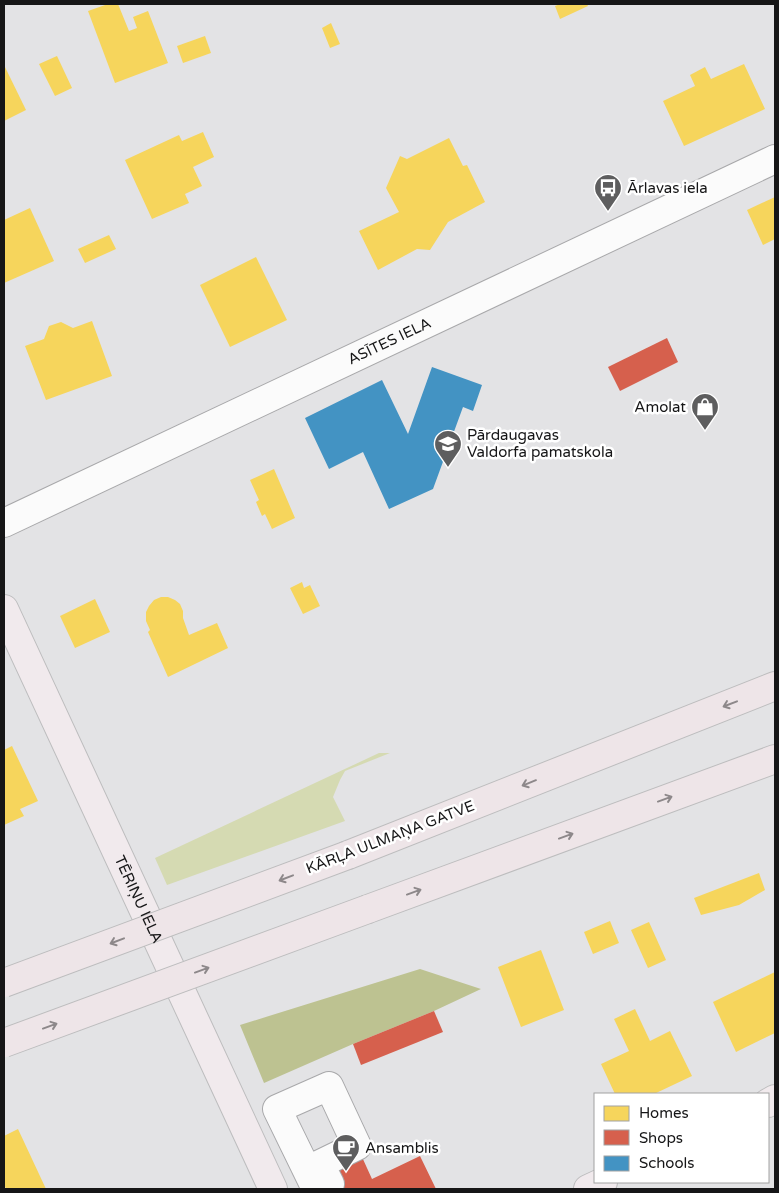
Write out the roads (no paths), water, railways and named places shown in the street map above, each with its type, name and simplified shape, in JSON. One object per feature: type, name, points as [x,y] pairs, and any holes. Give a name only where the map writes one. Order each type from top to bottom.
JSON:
[{"type":"highway","name":"KĀRĻA ULMAŅA GATVE","points":[[4,983],[348,855],[775,686]]},
{"type":"highway","points":[[4,1043],[775,759]]},
{"type":"main road","name":"TĒRIŅU IELA","points":[[4,609],[273,1189]]},
{"type":"main road","points":[[588,1189],[601,1183]]},
{"type":"street","name":"ASĪTES IELA","points":[[4,523],[775,159]]},
{"type":"place","name":"Ārlavas iela","points":[[608,212]]},
{"type":"place","name":"Amolat","points":[[705,431]]},
{"type":"place","name":"Pārdaugavas Valdorfa pamatskola","points":[[448,468]]},
{"type":"place","name":"Ansamblis","points":[[346,1172]]}]
